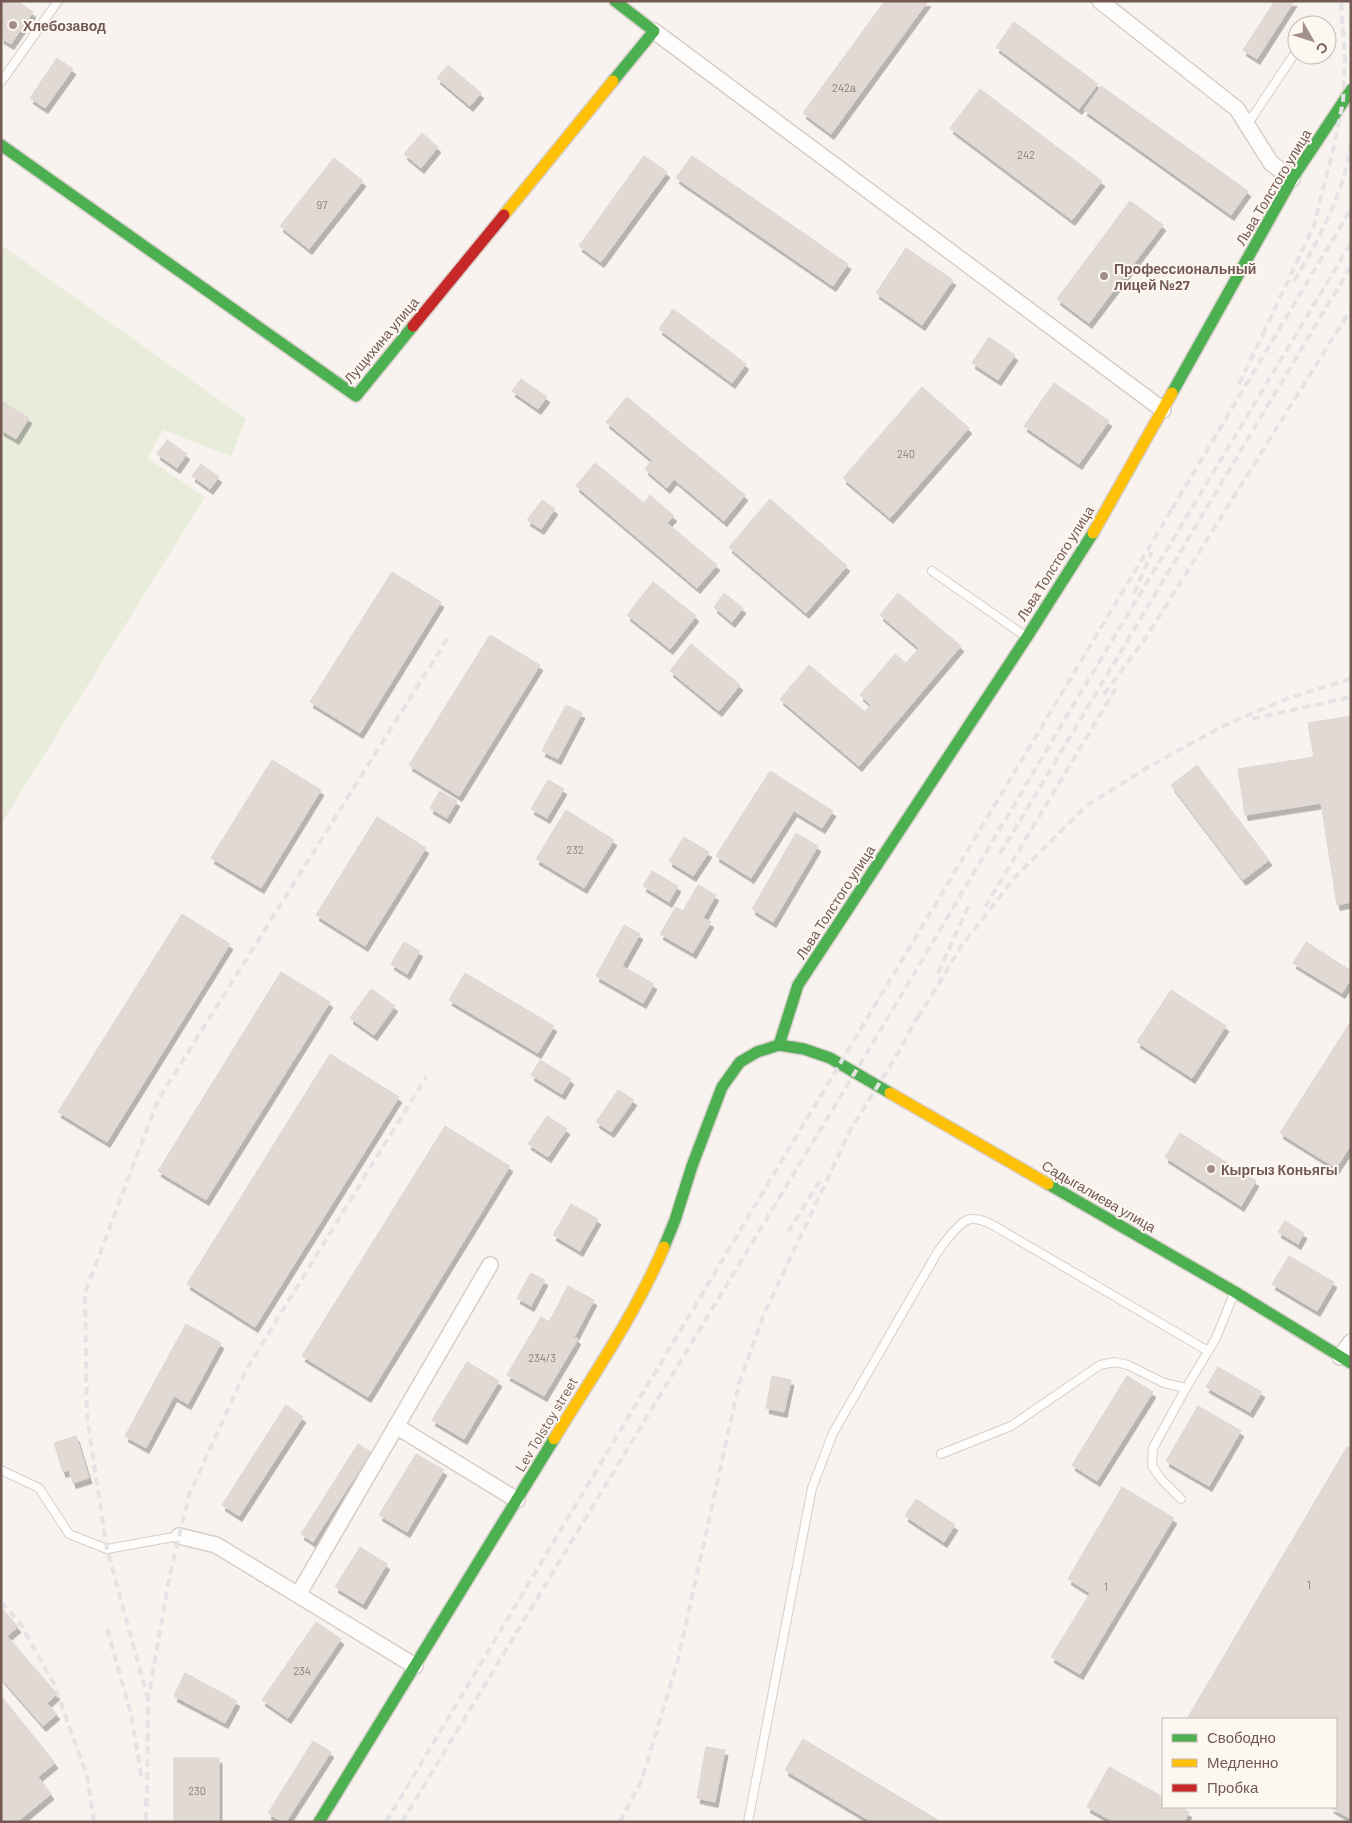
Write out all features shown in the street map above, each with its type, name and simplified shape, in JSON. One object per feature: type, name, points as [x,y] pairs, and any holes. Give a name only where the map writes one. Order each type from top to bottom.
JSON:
[{"type":"main road","points":[[614,1],[654,31]]},
{"type":"main road","name":"Лущихина улица","points":[[1,145],[356,396],[654,31]]},
{"type":"main road","name":"Льва Толстого улица","points":[[779,1045],[798,985],[1027,637],[1098,525],[1292,179],[1351,90]]},
{"type":"main road","name":"Садыгалиева улица","points":[[779,1045],[804,1049],[830,1058],[1235,1292],[1346,1360]]},
{"type":"main road","name":"Lev Tolstoy street","points":[[319,1822],[629,1317],[654,1270],[675,1220],[692,1166],[722,1087],[740,1062],[757,1052],[779,1045]]},
{"type":"street","points":[[1100,1],[1237,109],[1271,163],[1292,179]]},
{"type":"street","points":[[654,31],[1163,410]]},
{"type":"street","points":[[298,1595],[490,1265]]},
{"type":"street","points":[[1346,1360],[1351,1342]]},
{"type":"street","points":[[396,1426],[517,1500]]},
{"type":"street","points":[[179,1536],[216,1544],[415,1666]]},
{"type":"lane","points":[[1,82],[58,1]]},
{"type":"lane","points":[[1247,125],[1287,65]]},
{"type":"lane","points":[[932,571],[1027,637]]},
{"type":"lane","points":[[748,1822],[812,1488],[833,1433],[937,1252],[952,1233],[967,1220],[977,1219],[991,1224],[1208,1351]]},
{"type":"lane","points":[[1181,1499],[1161,1479],[1152,1466],[1153,1448],[1216,1338],[1235,1292]]},
{"type":"lane","points":[[942,1454],[1011,1426],[1100,1366],[1115,1362],[1128,1365],[1164,1383],[1186,1388]]},
{"type":"lane","points":[[1,1470],[39,1488],[69,1534],[107,1549],[179,1536]]},
{"type":"green space","points":[[1,245],[246,419],[231,456],[163,430],[147,458],[205,497],[1,824]]},
{"type":"building","name":"Хлебозавод","points":[[1,1],[17,1],[33,12],[11,44],[1,38]]},
{"type":"building","points":[[885,1],[928,1],[831,134],[803,113]]},
{"type":"building","points":[[1275,1],[1294,1],[1257,59],[1243,50]]},
{"type":"building","points":[[1014,22],[1098,84],[1079,109],[996,47]]},
{"type":"building","points":[[57,58],[73,69],[45,108],[30,98]]},
{"type":"building","points":[[448,65],[481,93],[470,106],[437,78]]},
{"type":"building","points":[[1101,86],[1248,191],[1231,215],[1084,110]]},
{"type":"building","points":[[980,89],[1102,181],[1072,220],[950,128]]},
{"type":"building","points":[[422,133],[438,147],[421,168],[404,154]]},
{"type":"building","points":[[644,156],[667,172],[601,262],[579,246]]},
{"type":"building","points":[[692,156],[848,264],[833,286],[676,178]]},
{"type":"building","points":[[334,158],[363,181],[309,249],[280,226]]},
{"type":"building","points":[[1130,201],[1163,225],[1089,323],[1057,299]]},
{"type":"building","points":[[906,248],[953,280],[922,325],[876,293]]},
{"type":"building","points":[[673,309],[746,364],[732,383],[659,329]]},
{"type":"building","points":[[989,337],[1015,355],[998,380],[972,363]]},
{"type":"building","points":[[521,379],[547,397],[538,409],[512,391]]},
{"type":"building","points":[[1054,383],[1109,421],[1079,464],[1024,426]]},
{"type":"building","points":[[922,387],[969,428],[890,518],[843,478]]},
{"type":"building","points":[[627,397],[745,495],[724,521],[674,479],[667,488],[645,469],[652,460],[606,422]]},
{"type":"building","points":[[3,402],[29,418],[16,439],[1,430],[1,405]]},
{"type":"building","points":[[167,440],[187,454],[177,468],[157,454]]},
{"type":"building","points":[[595,463],[644,503],[650,495],[674,516],[667,523],[717,565],[697,588],[576,486]]},
{"type":"building","points":[[201,464],[219,477],[210,489],[192,476]]},
{"type":"building","points":[[770,499],[847,566],[806,613],[729,547]]},
{"type":"building","points":[[542,500],[555,509],[541,529],[527,520]]},
{"type":"building","points":[[392,572],[441,602],[360,733],[310,702]]},
{"type":"building","points":[[653,582],[696,616],[670,649],[627,615]]},
{"type":"building","points":[[724,593],[743,608],[732,622],[714,607]]},
{"type":"building","points":[[898,593],[961,646],[859,766],[780,699],[809,665],[865,712],[871,705],[860,695],[895,654],[906,663],[919,648],[880,615]]},
{"type":"building","points":[[490,635],[540,665],[459,796],[409,765]]},
{"type":"building","points":[[691,644],[740,685],[719,711],[670,671]]},
{"type":"building","points":[[566,705],[582,713],[558,759],[542,751]]},
{"type":"building","points":[[1351,716],[1351,902],[1337,905],[1321,803],[1245,815],[1238,769],[1314,757],[1308,723]]},
{"type":"building","points":[[272,760],[321,790],[261,888],[211,858]]},
{"type":"building","points":[[1197,765],[1269,860],[1243,880],[1171,785]]},
{"type":"building","points":[[770,771],[833,811],[822,828],[794,811],[751,878],[716,856]]},
{"type":"building","points":[[548,780],[564,789],[547,818],[531,809]]},
{"type":"building","points":[[440,791],[457,801],[447,818],[430,808]]},
{"type":"building","points":[[566,810],[614,840],[584,888],[536,859]]},
{"type":"building","points":[[377,817],[426,848],[365,946],[316,915]]},
{"type":"building","points":[[796,833],[818,846],[773,922],[752,909]]},
{"type":"building","points":[[684,837],[709,852],[693,876],[669,861]]},
{"type":"building","points":[[652,871],[678,886],[669,902],[643,886]]},
{"type":"building","points":[[698,885],[716,895],[703,918],[711,922],[693,953],[660,934],[676,907],[683,911]]},
{"type":"building","points":[[182,914],[230,944],[107,1142],[58,1112]]},
{"type":"building","points":[[624,925],[640,934],[622,966],[654,984],[643,1003],[596,976]]},
{"type":"building","points":[[404,942],[420,951],[407,974],[391,964]]},
{"type":"building","points":[[1306,942],[1351,971],[1351,979],[1342,993],[1293,963]]},
{"type":"building","points":[[281,972],[330,1002],[206,1200],[158,1171]]},
{"type":"building","points":[[465,973],[554,1026],[538,1053],[449,1000]]},
{"type":"building","points":[[371,989],[395,1006],[374,1035],[350,1018]]},
{"type":"building","points":[[1171,990],[1226,1026],[1192,1078],[1137,1042]]},
{"type":"building","points":[[1351,1021],[1351,1145],[1336,1168],[1280,1133]]},
{"type":"building","points":[[330,1054],[399,1097],[255,1327],[187,1284]]},
{"type":"building","points":[[540,1060],[571,1079],[562,1094],[531,1075]]},
{"type":"building","points":[[618,1090],[634,1100],[611,1132],[596,1122]]},
{"type":"building","points":[[547,1116],[567,1129],[548,1157],[528,1144]]},
{"type":"building","points":[[445,1126],[510,1166],[368,1397],[302,1356]]},
{"type":"building","name":"Кыргыз Коньягы","points":[[1180,1133],[1256,1181],[1241,1206],[1165,1157]]},
{"type":"building","points":[[571,1204],[598,1219],[580,1251],[553,1235]]},
{"type":"building","points":[[1285,1221],[1304,1233],[1298,1244],[1278,1232]]},
{"type":"building","points":[[1289,1256],[1334,1282],[1317,1311],[1272,1284]]},
{"type":"building","points":[[531,1273],[545,1280],[531,1306],[517,1298]]},
{"type":"building","points":[[568,1286],[594,1300],[575,1336],[549,1322]]},
{"type":"building","points":[[541,1317],[578,1339],[544,1396],[507,1375]]},
{"type":"building","points":[[186,1324],[221,1343],[188,1404],[174,1396],[146,1448],[125,1436]]},
{"type":"building","points":[[467,1362],[499,1381],[464,1439],[432,1420]]},
{"type":"building","points":[[1218,1367],[1262,1392],[1250,1412],[1206,1387]]},
{"type":"building","points":[[772,1376],[791,1380],[784,1412],[766,1408]]},
{"type":"building","points":[[1127,1376],[1153,1392],[1097,1481],[1072,1465]]},
{"type":"building","points":[[286,1405],[303,1417],[239,1516],[222,1505]]},
{"type":"building","points":[[1198,1406],[1241,1431],[1209,1486],[1166,1461]]},
{"type":"building","points":[[76,1436],[89,1478],[73,1483],[69,1470],[63,1472],[54,1443]]},
{"type":"building","points":[[358,1444],[371,1452],[313,1542],[301,1534]]},
{"type":"building","points":[[1347,1447],[1351,1449],[1351,1819],[1332,1808],[1337,1808],[1337,1718],[1188,1718]]},
{"type":"building","points":[[416,1454],[444,1470],[407,1532],[379,1515]]},
{"type":"building","points":[[1122,1487],[1174,1518],[1080,1674],[1051,1657],[1090,1593],[1068,1579]]},
{"type":"building","points":[[916,1499],[955,1525],[944,1542],[905,1516]]},
{"type":"building","points":[[360,1547],[387,1564],[363,1604],[335,1587]]},
{"type":"building","points":[[1,1607],[18,1627],[7,1636],[57,1694],[47,1703],[57,1714],[43,1726],[1,1678]]},
{"type":"building","points":[[316,1622],[341,1639],[288,1718],[262,1700]]},
{"type":"building","points":[[185,1673],[237,1701],[225,1723],[174,1696]]},
{"type":"building","points":[[1,1696],[55,1763],[38,1777],[51,1794],[17,1822],[1,1822]]},
{"type":"building","points":[[803,1739],[941,1822],[872,1822],[785,1770]]},
{"type":"building","points":[[313,1741],[331,1752],[286,1822],[282,1822],[268,1813]]},
{"type":"building","points":[[706,1747],[725,1750],[715,1802],[697,1798]]},
{"type":"building","points":[[174,1758],[219,1758],[219,1822],[174,1822]]},
{"type":"building","points":[[1109,1767],[1162,1796],[1162,1808],[1182,1808],[1189,1812],[1184,1822],[1114,1822],[1087,1807]]},
{"type":"railway","points":[[1263,334],[1314,225],[1333,150],[1343,102],[1345,61],[1341,1]]},
{"type":"railway","points":[[1294,281],[1329,215],[1342,181],[1351,145]]},
{"type":"railway","points":[[1172,509],[1351,209]]},
{"type":"railway","points":[[402,1822],[874,1041],[1351,243]]},
{"type":"railway","points":[[1000,854],[1351,266]]},
{"type":"railway","points":[[1104,694],[1145,639],[1351,309]]},
{"type":"railway","points":[[1239,384],[1266,328]]},
{"type":"railway","points":[[386,1822],[1175,504]]},
{"type":"railway","points":[[1134,593],[1152,552]]},
{"type":"railway","points":[[148,1700],[107,1549],[87,1417],[85,1293],[158,1100],[449,636]]},
{"type":"railway","points":[[918,1018],[962,945],[1016,876],[1086,806],[1150,766],[1223,726],[1291,697],[1351,679]]},
{"type":"railway","points":[[985,907],[1116,688]]},
{"type":"railway","points":[[1252,719],[1351,697]]},
{"type":"railway","points":[[938,973],[969,905]]},
{"type":"railway","points":[[848,1134],[898,1053],[920,1012]]},
{"type":"railway","points":[[147,1806],[148,1700],[170,1574],[189,1495],[246,1370],[426,1077]]},
{"type":"railway","points":[[620,1822],[642,1779],[678,1660],[739,1384],[763,1316],[851,1129]]},
{"type":"railway","points":[[788,1232],[822,1177]]},
{"type":"railway","points":[[1,1602],[20,1623],[54,1684],[87,1776],[94,1822]]},
{"type":"railway","points":[[107,1629],[131,1714],[142,1780]]},
{"type":"railway","points":[[146,1799],[146,1822]]},
{"type":"traffic: fast","points":[[613,81],[654,31],[615,1]]},
{"type":"traffic: fast","points":[[1172,393],[1292,179],[1351,90]]},
{"type":"traffic: fast","points":[[1,145],[356,396],[413,326]]},
{"type":"traffic: fast","points":[[779,1045],[798,985],[1027,637],[1093,533]]},
{"type":"traffic: fast","points":[[664,1247],[722,1087],[740,1062],[757,1052],[779,1045],[804,1049],[830,1058],[890,1093]]},
{"type":"traffic: fast","points":[[1048,1184],[1235,1292],[1351,1363]]},
{"type":"traffic: fast","points":[[319,1822],[554,1439]]},
{"type":"traffic: slow","points":[[504,215],[613,81]]},
{"type":"traffic: slow","points":[[1093,533],[1172,393]]},
{"type":"traffic: slow","points":[[890,1093],[1048,1184]]},
{"type":"traffic: slow","points":[[554,1439],[640,1297],[664,1247]]},
{"type":"traffic: jam","points":[[413,326],[504,215]]},
{"type":"place","name":"Хлебозавод","points":[[13,25]]},
{"type":"place","name":"Профессиональный лицей №27","points":[[1104,276]]},
{"type":"place","name":"Кыргыз Коньягы","points":[[1211,1169]]}]
